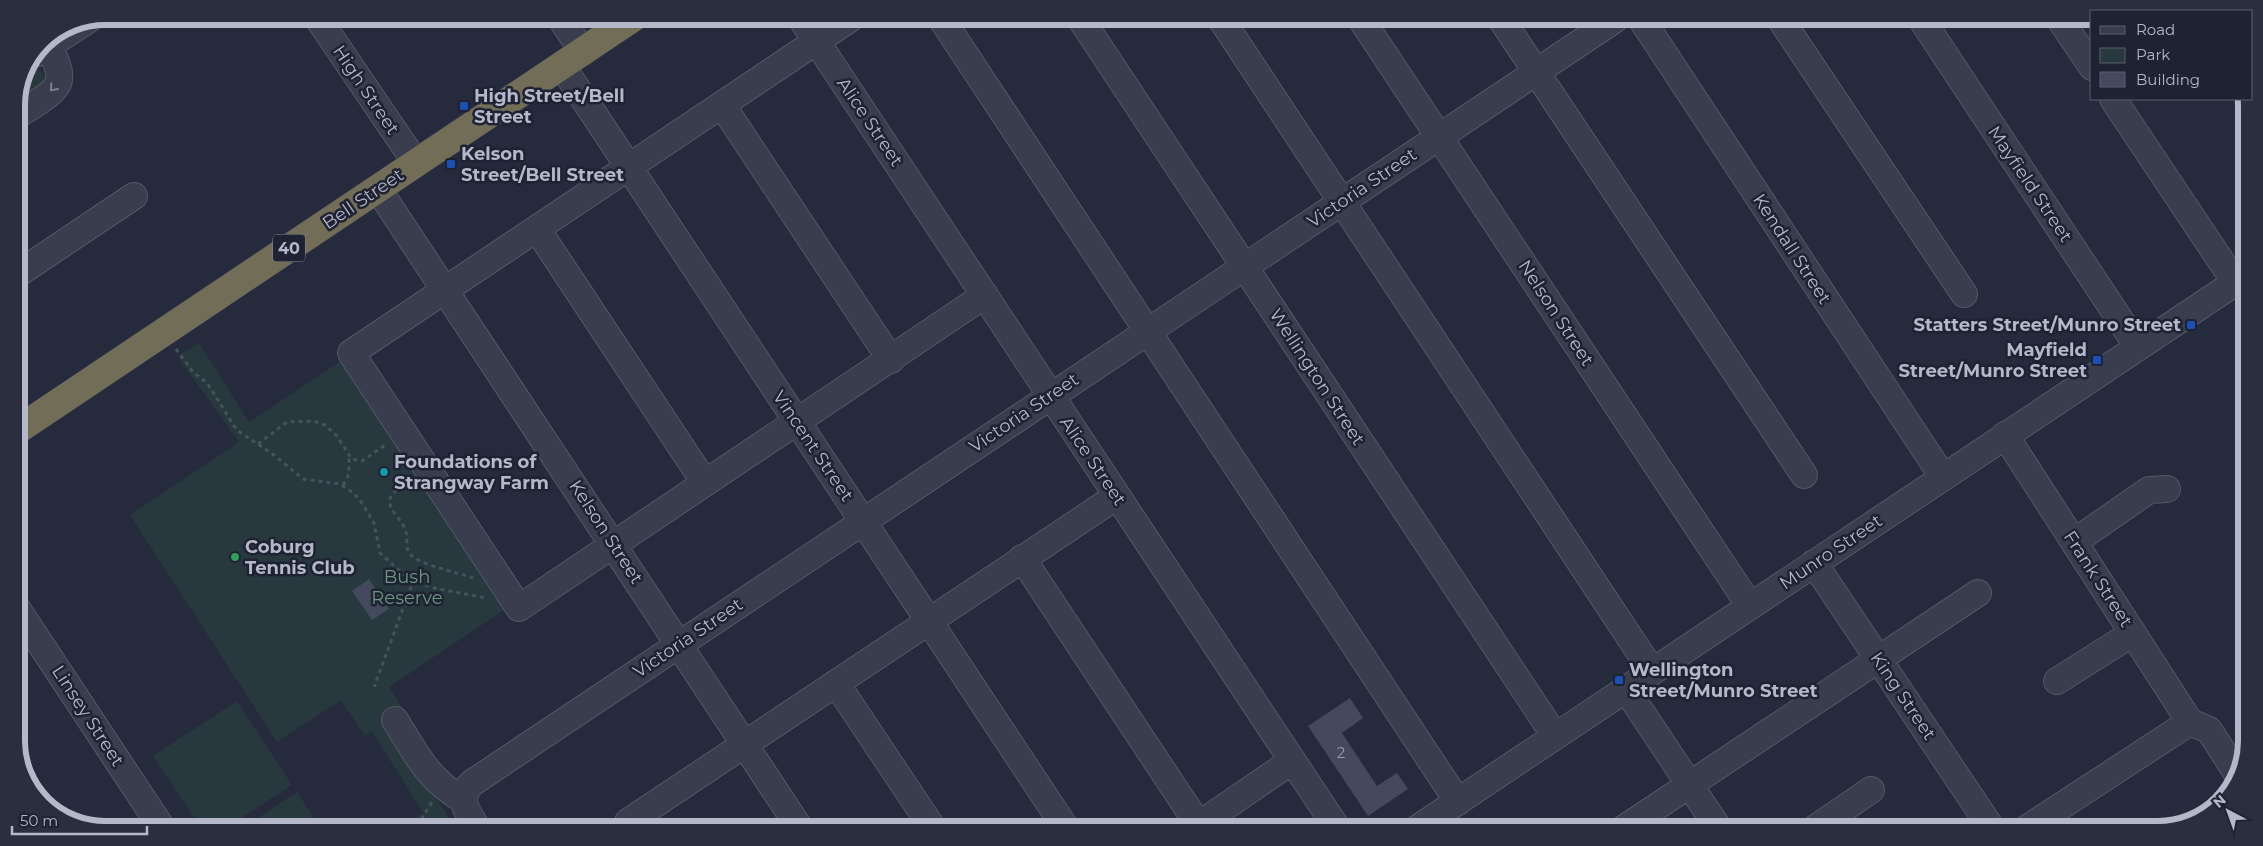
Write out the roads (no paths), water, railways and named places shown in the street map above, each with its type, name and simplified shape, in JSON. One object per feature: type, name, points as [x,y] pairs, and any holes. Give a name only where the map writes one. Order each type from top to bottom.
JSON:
[{"type":"highway","name":"Bell Street","points":[[25,425],[623,25]]},
{"type":"street","name":"High Street","points":[[321,25],[416,163]]},
{"type":"street","name":"Vincent Street","points":[[562,25],[572,59],[629,168],[1061,821]]},
{"type":"street","name":"Alice Street","points":[[805,25],[1332,821]]},
{"type":"street","points":[[841,25],[351,353],[519,608],[986,296]]},
{"type":"street","points":[[947,25],[1458,802]]},
{"type":"street","name":"Wellington Street","points":[[1085,25],[1555,736]]},
{"type":"street","points":[[1225,25],[1652,671]]},
{"type":"street","name":"Nelson Street","points":[[1365,25],[1750,606]]},
{"type":"street","points":[[1504,25],[1804,476]]},
{"type":"street","name":"Victoria Street","points":[[470,815],[467,788],[472,783],[1050,395],[1606,25]]},
{"type":"street","name":"Kendall Street","points":[[1645,25],[1942,478]]},
{"type":"street","points":[[1784,25],[1964,294]]},
{"type":"street","name":"Mayfield Street","points":[[1925,25],[2138,347]]},
{"type":"street","points":[[2064,25],[2090,64]]},
{"type":"street","points":[[25,110],[55,88],[59,81],[58,71],[45,52]]},
{"type":"street","points":[[2114,100],[2238,274]]},
{"type":"street","points":[[722,104],[891,360]]},
{"type":"street","name":"Kelson Street","points":[[378,189],[796,821]]},
{"type":"street","points":[[25,269],[134,196]]},
{"type":"street","points":[[537,229],[705,483]]},
{"type":"street","name":"Munro Street","points":[[1436,821],[1458,802],[1626,688],[2138,347],[2238,283]]},
{"type":"street","name":"Frank Street","points":[[2006,435],[2190,722]]},
{"type":"street","points":[[2074,542],[2149,490],[2166,489]]},
{"type":"street","points":[[630,821],[1117,496]]},
{"type":"street","points":[[1022,558],[1193,821]]},
{"type":"street","name":"King Street","points":[[1814,563],[1987,821]]},
{"type":"street","points":[[1634,821],[1787,727],[1879,660],[1978,594]]},
{"type":"street","name":"Linsey Street","points":[[25,621],[157,821]]},
{"type":"street","points":[[2057,681],[2133,633]]},
{"type":"street","points":[[836,683],[928,821]]},
{"type":"street","points":[[1626,688],[1714,821]]},
{"type":"street","points":[[395,720],[434,778],[470,815]]},
{"type":"street","points":[[2040,821],[2190,722],[2209,730],[2234,768]]},
{"type":"street","points":[[1203,821],[1292,761]]},
{"type":"street","points":[[1826,821],[1871,790]]},
{"type":"place","name":"High Street/Bell Street","points":[[464,106]]},
{"type":"place","name":"Kelson Street/Bell Street","points":[[451,164]]},
{"type":"place","name":"Statters Street/Munro Street","points":[[2191,325]]},
{"type":"place","name":"Mayfield Street/Munro Street","points":[[2097,360]]},
{"type":"place","name":"Foundations of Strangway Farm","points":[[384,472]]},
{"type":"place","name":"Coburg Tennis Club","points":[[235,557]]},
{"type":"place","name":"Wellington Street/Munro Street","points":[[1619,680]]},
{"type":"park label","name":"Bush Reserve","points":[[407,587]]}]
